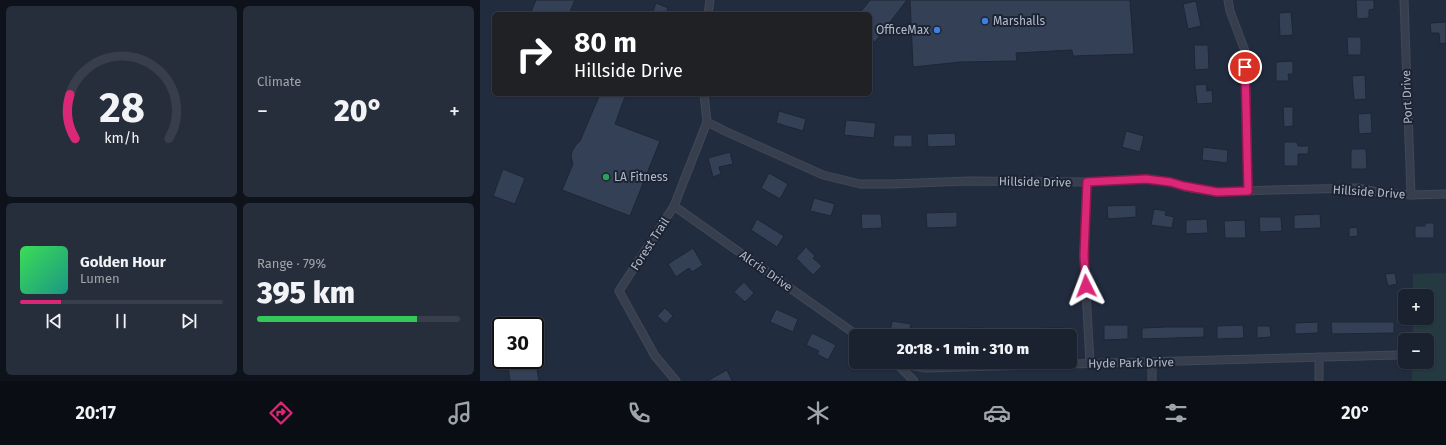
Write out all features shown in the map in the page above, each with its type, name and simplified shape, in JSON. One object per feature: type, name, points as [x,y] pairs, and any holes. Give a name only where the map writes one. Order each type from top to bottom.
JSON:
[{"type":"street","points":[[708,12],[710,0]]},
{"type":"street","points":[[1228,0],[1230,11],[1245,51],[1248,191]]},
{"type":"street","name":"Port Drive","points":[[1404,0],[1411,195]]},
{"type":"street","name":"Forest Trail","points":[[676,381],[655,356],[619,291],[674,206],[707,122],[704,96]]},
{"type":"street","name":"Hillside Drive","points":[[707,122],[823,175],[860,184],[968,181],[1087,182],[1146,179],[1170,182],[1217,192],[1358,188],[1382,193],[1411,195],[1446,194]]},
{"type":"street","points":[[1087,182],[1084,256],[1090,363]]},
{"type":"street","name":"Alcris Drive","points":[[674,206],[849,330]]},
{"type":"street","name":"Hyde Park Drive","points":[[1077,363],[1152,363],[1398,355]]},
{"type":"street","points":[[1319,357],[1319,381]]},
{"type":"street","points":[[1152,363],[1152,381]]},
{"type":"street","points":[[902,369],[914,381]]},
{"type":"green space","points":[[1446,273],[1446,381],[1412,381],[1412,369],[1434,369],[1434,333],[1413,333],[1413,325],[1434,325],[1434,289],[1413,289],[1413,274]]},
{"type":"building","points":[[536,0],[575,0],[570,12],[531,12]]},
{"type":"building","points":[[870,0],[907,0],[875,42],[872,40],[872,12],[861,12]]},
{"type":"building","points":[[910,0],[1130,0],[1134,54],[1073,56],[1072,50],[1016,53],[1017,61],[961,62],[913,67]]},
{"type":"building","points":[[1356,0],[1374,0],[1374,9],[1369,10],[1369,18],[1357,19]]},
{"type":"building","points":[[1196,1],[1201,26],[1188,29],[1183,4]]},
{"type":"building","points":[[656,3],[668,8],[666,12],[653,12]]},
{"type":"building","points":[[1291,12],[1293,35],[1280,36],[1279,13]]},
{"type":"building","points":[[1446,22],[1446,43],[1440,44],[1439,33],[1431,33],[1430,23]]},
{"type":"building","points":[[1347,37],[1361,37],[1361,55],[1348,55]]},
{"type":"building","points":[[1194,45],[1208,45],[1209,69],[1195,70]]},
{"type":"building","points":[[1293,61],[1293,74],[1288,74],[1289,81],[1276,81],[1276,62]]},
{"type":"building","points":[[1365,75],[1366,99],[1354,100],[1352,76]]},
{"type":"building","points":[[1206,84],[1207,91],[1212,90],[1213,103],[1197,104],[1195,85]]},
{"type":"building","name":"LA Fitness","points":[[599,96],[625,96],[615,124],[660,141],[630,216],[562,190],[573,164],[571,157],[572,151],[580,141]]},
{"type":"building","points":[[1283,107],[1293,107],[1293,126],[1284,127]]},
{"type":"building","points":[[779,111],[806,119],[803,131],[776,123]]},
{"type":"building","points":[[1371,113],[1372,133],[1359,134],[1358,114]]},
{"type":"building","points":[[846,120],[876,123],[874,138],[844,135]]},
{"type":"building","points":[[1126,131],[1144,136],[1140,152],[1122,147]]},
{"type":"building","points":[[955,133],[956,146],[928,147],[927,134]]},
{"type":"building","points":[[894,135],[912,135],[912,147],[893,147]]},
{"type":"building","points":[[1284,142],[1297,142],[1298,146],[1309,146],[1308,154],[1298,154],[1298,166],[1284,166]]},
{"type":"building","points":[[1203,147],[1228,150],[1227,163],[1202,160]]},
{"type":"building","points":[[1351,149],[1366,149],[1367,169],[1351,169]]},
{"type":"building","points":[[730,152],[733,164],[719,167],[721,174],[713,177],[708,158]]},
{"type":"building","points":[[503,169],[525,178],[515,204],[493,196]]},
{"type":"building","points":[[769,173],[788,184],[780,199],[761,188]]},
{"type":"building","points":[[814,198],[835,204],[831,216],[810,211]]},
{"type":"building","points":[[1136,205],[1136,217],[1108,219],[1107,206]]},
{"type":"building","points":[[1154,209],[1166,211],[1165,215],[1174,217],[1172,228],[1151,225]]},
{"type":"building","points":[[957,212],[957,227],[927,228],[926,213]]},
{"type":"building","points":[[861,214],[881,214],[882,228],[862,229]]},
{"type":"building","points":[[1320,214],[1321,228],[1294,229],[1294,215]]},
{"type":"building","points":[[1259,217],[1281,217],[1282,231],[1260,232]]},
{"type":"building","points":[[757,219],[784,236],[777,247],[751,230]]},
{"type":"building","points":[[1207,219],[1208,233],[1186,234],[1186,220]]},
{"type":"building","points":[[1245,220],[1246,238],[1225,238],[1224,221]]},
{"type":"building","points":[[1425,223],[1434,223],[1434,238],[1415,238],[1415,226],[1425,226]]},
{"type":"building","points":[[1357,227],[1358,236],[1349,237],[1349,228]]},
{"type":"building","points":[[806,247],[815,256],[813,258],[822,266],[813,275],[796,258]]},
{"type":"building","points":[[693,248],[703,265],[692,272],[689,268],[676,277],[668,264]]},
{"type":"building","points":[[1395,273],[1397,284],[1388,286],[1385,274]]},
{"type":"building","points":[[744,282],[754,293],[745,302],[734,292]]},
{"type":"building","points":[[665,308],[673,316],[666,324],[657,316]]},
{"type":"building","points":[[776,309],[798,319],[793,332],[770,322]]},
{"type":"building","points":[[892,321],[911,324],[910,329],[891,329]]},
{"type":"building","points":[[1318,322],[1318,333],[1295,334],[1295,323]]},
{"type":"building","points":[[1331,322],[1394,322],[1394,333],[1332,334]]},
{"type":"building","points":[[1104,325],[1128,325],[1128,339],[1104,340]]},
{"type":"building","points":[[1243,325],[1244,338],[1217,339],[1217,326]]},
{"type":"building","points":[[1257,326],[1270,326],[1271,337],[1257,338]]},
{"type":"building","points":[[1069,327],[1069,329],[1044,329]]},
{"type":"building","points":[[1204,327],[1204,337],[1142,339],[1142,328]]},
{"type":"building","points":[[966,328],[983,328],[983,329]]},
{"type":"building","points":[[812,333],[836,345],[828,360],[817,354],[819,351],[806,345]]},
{"type":"building","points":[[508,369],[537,369],[539,381],[510,381]]},
{"type":"building","points":[[727,370],[732,381],[707,381]]},
{"type":"place","name":"Marshalls","points":[[985,21]]},
{"type":"place","name":"OfficeMax","points":[[937,30]]},
{"type":"place","name":"LA Fitness","points":[[606,177]]},
{"type":"route","points":[[1086,286],[1084,256],[1087,182],[1146,179],[1170,182],[1217,192],[1248,191],[1245,67]]}]
